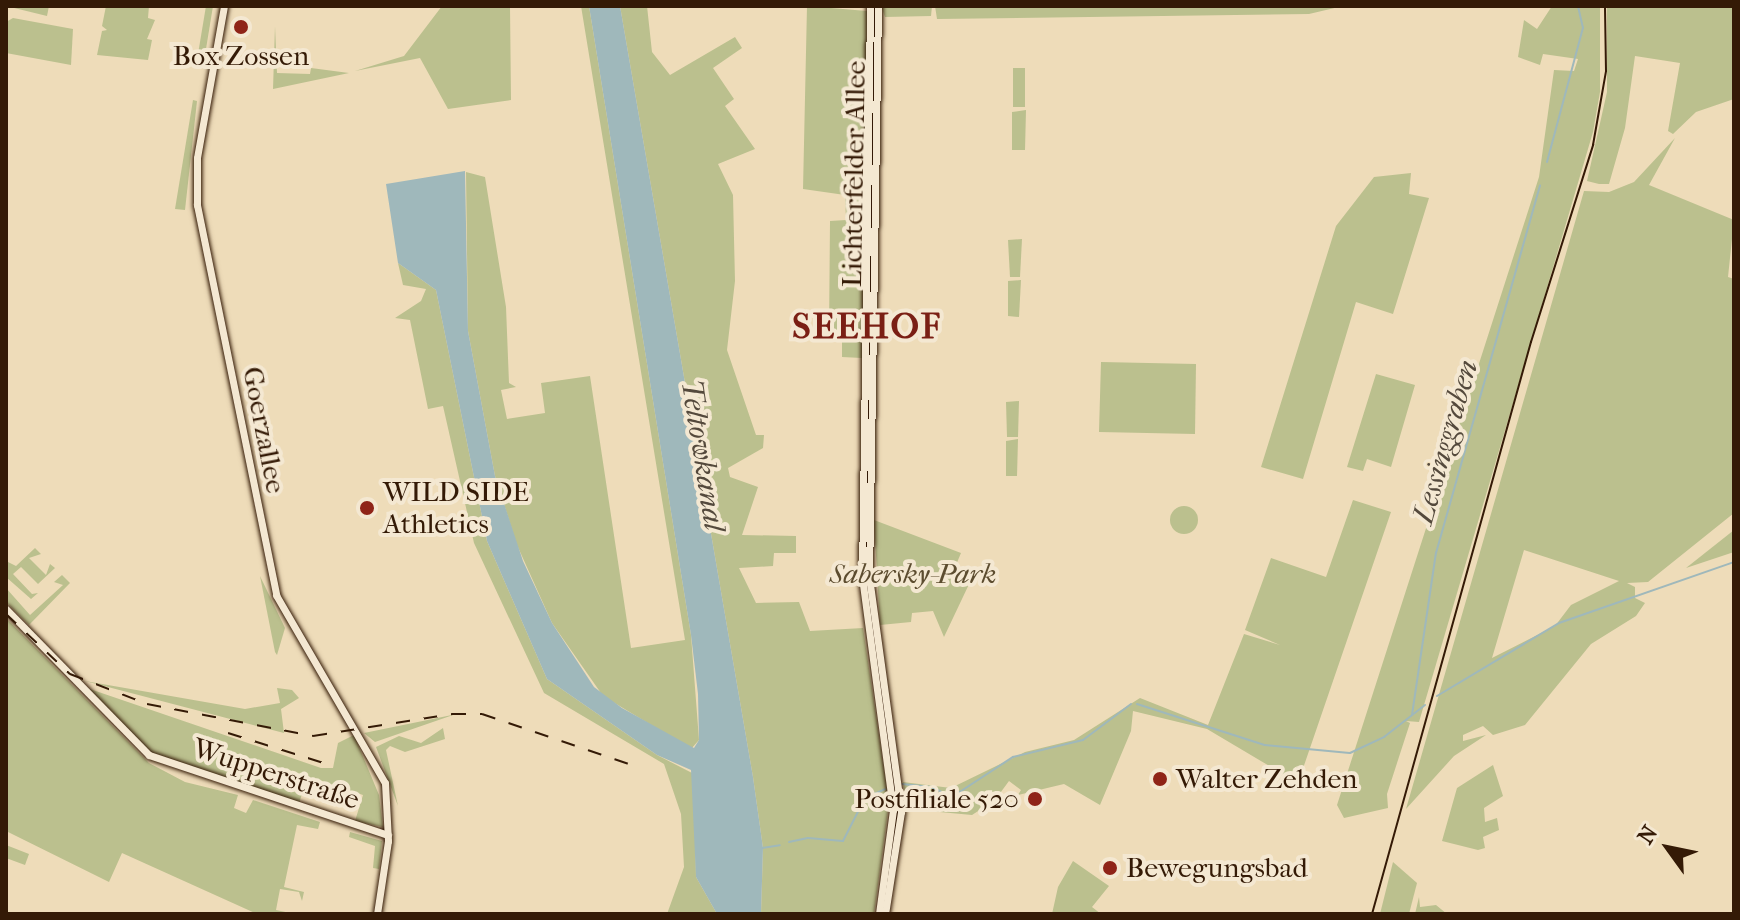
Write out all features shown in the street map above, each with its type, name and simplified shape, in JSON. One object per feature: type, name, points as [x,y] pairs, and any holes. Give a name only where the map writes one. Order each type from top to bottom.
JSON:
[{"type":"main road","name":"Goerzallee","points":[[224,6],[197,158],[196,192],[267,565],[283,612],[381,772],[388,835],[377,914]]},
{"type":"main road","name":"Lichterfelder Allee","points":[[870,6],[862,577],[893,810],[882,914]]},
{"type":"main road","name":"Lichterfelder Allee","points":[[878,6],[869,577],[901,812],[882,914]]},
{"type":"main road","name":"Wupperstraße","points":[[6,609],[149,755],[388,835]]},
{"type":"green space","points":[[6,6],[49,6],[47,16]]},
{"type":"green space","points":[[106,6],[149,6],[148,18],[155,20],[147,39],[152,40],[148,60],[97,55],[102,31],[107,30],[102,26]]},
{"type":"green space","points":[[206,6],[213,6],[204,61],[197,60]]},
{"type":"green space","points":[[442,6],[510,6],[511,100],[448,109],[420,58],[355,71],[404,56]]},
{"type":"green space","points":[[581,6],[589,6],[691,635],[699,740],[691,749],[603,696],[552,623],[517,545],[495,476],[468,331],[466,172],[485,177],[506,307],[509,383],[516,387],[501,390],[507,419],[545,413],[541,383],[590,376],[631,648],[685,640]]},
{"type":"green space","points":[[620,6],[647,6],[652,52],[670,75],[735,37],[742,48],[713,68],[734,99],[725,106],[755,149],[718,164],[733,195],[735,281],[727,350],[756,435],[764,435],[763,448],[728,468],[730,477],[758,487],[742,535],[796,536],[796,553],[774,553],[773,566],[739,568],[756,603],[799,602],[810,631],[863,628],[889,803],[874,914],[761,914],[763,848],[753,777]]},
{"type":"green space","points":[[807,6],[867,11],[862,358],[842,357],[842,334],[829,333],[830,221],[846,220],[845,195],[803,189]]},
{"type":"green space","points":[[881,6],[932,6],[931,16],[885,17]]},
{"type":"green space","points":[[935,6],[1343,6],[1309,14],[937,19]]},
{"type":"green space","points":[[1552,6],[1600,6],[1600,92],[1593,132],[1419,722],[1406,721],[1410,723],[1387,794],[1388,808],[1344,818],[1337,805],[1539,177],[1554,70],[1574,71],[1578,59],[1543,54],[1540,65],[1518,57],[1524,20],[1537,29]]},
{"type":"green space","points":[[1607,6],[1734,6],[1734,99],[1696,112],[1673,134],[1668,131],[1680,63],[1635,56],[1625,128],[1609,184],[1599,184],[1587,181],[1607,92]]},
{"type":"green space","points":[[13,18],[73,29],[71,65],[6,53],[6,22]]},
{"type":"green space","points":[[275,26],[277,73],[310,74],[311,68],[349,73],[273,89]]},
{"type":"green space","points":[[1013,68],[1025,68],[1025,107],[1013,107]]},
{"type":"green space","points":[[193,100],[197,101],[185,210],[175,209]]},
{"type":"green space","points":[[1026,110],[1025,150],[1012,150],[1012,112]]},
{"type":"green space","points":[[1675,138],[1649,185],[1734,220],[1728,277],[1734,279],[1734,513],[1648,582],[1627,583],[1635,587],[1635,598],[1645,603],[1636,616],[1591,644],[1525,725],[1493,735],[1483,726],[1463,735],[1463,741],[1486,735],[1454,756],[1406,809],[1584,191],[1609,192],[1634,182]],"holes":[[[1524,550],[1619,581],[1571,605],[1555,626],[1492,658]]]},
{"type":"green space","points":[[1411,173],[1409,194],[1429,198],[1393,314],[1356,302],[1303,479],[1261,467],[1336,226],[1374,177]]},
{"type":"green space","points":[[1022,239],[1020,277],[1010,277],[1008,240]]},
{"type":"green space","points":[[398,263],[436,290],[487,541],[547,679],[657,755],[694,774],[696,877],[717,914],[667,914],[684,867],[681,814],[664,764],[544,693],[474,543],[443,406],[428,409],[410,320],[395,318],[421,301],[426,289],[403,285]]},
{"type":"green space","points":[[1021,280],[1019,317],[1008,316],[1008,281]]},
{"type":"green space","points":[[1101,362],[1196,364],[1195,434],[1099,432]]},
{"type":"green space","points":[[1376,374],[1415,385],[1391,467],[1367,459],[1363,471],[1347,467]]},
{"type":"green space","points":[[1019,401],[1018,437],[1007,437],[1006,402]]},
{"type":"green space","points":[[1018,439],[1017,476],[1006,476],[1006,441]]},
{"type":"green space","points":[[1353,500],[1391,512],[1298,783],[1207,729],[1133,711],[1131,731],[1100,805],[1064,784],[1018,795],[1021,790],[1009,781],[995,800],[972,815],[907,809],[903,782],[951,788],[1025,752],[1074,740],[1140,698],[1208,725],[1244,634],[1280,645],[1245,630],[1271,558],[1326,577]]},
{"type":"green space","points":[[1184,506],[1194,510],[1198,520],[1194,530],[1184,534],[1174,530],[1170,520],[1174,510]]},
{"type":"green space","name":"Sabersky-Park","points":[[874,520],[961,553],[953,572],[971,580],[944,637],[933,611],[912,613],[911,622],[880,625]]},
{"type":"green space","points":[[1734,530],[1734,552],[1686,568]]},
{"type":"green space","points":[[35,548],[41,554],[29,558],[46,575],[50,564],[55,568],[38,584],[21,567],[13,574],[32,594],[38,593],[31,599],[6,577],[6,561],[16,566]]},
{"type":"green space","points":[[62,575],[70,583],[29,625],[6,602],[6,588],[30,615],[63,585],[54,582]]},
{"type":"green space","points":[[260,576],[285,628],[277,655],[275,652]]},
{"type":"green space","points":[[6,618],[149,763],[185,782],[238,795],[234,808],[246,813],[253,800],[320,822],[318,829],[297,825],[284,887],[304,892],[302,901],[299,892],[280,889],[276,910],[295,914],[257,914],[122,853],[109,882],[6,831]]},
{"type":"green space","points":[[85,681],[245,709],[280,703],[277,688],[292,690],[299,698],[281,709],[284,733]]},
{"type":"green space","points":[[84,687],[321,768],[333,768],[338,743],[354,735],[379,795],[383,827],[355,821],[363,795],[313,778],[306,782],[299,803],[150,752]]},
{"type":"green space","points":[[456,714],[375,742],[364,733],[452,715]]},
{"type":"green space","points":[[443,728],[445,739],[405,752],[390,746],[386,750],[398,806],[376,747],[399,736],[421,743]]},
{"type":"green space","points":[[1493,765],[1503,796],[1484,808],[1485,822],[1497,818],[1499,830],[1483,837],[1485,848],[1478,850],[1442,841],[1457,788]]},
{"type":"green space","points":[[350,832],[382,841],[379,869],[373,868],[375,846],[349,837]]},
{"type":"green space","points":[[6,845],[29,854],[25,865],[6,858]]},
{"type":"green space","points":[[1073,861],[1109,886],[1092,907],[1101,914],[1052,914],[1058,887]]},
{"type":"green space","points":[[1393,862],[1417,883],[1409,914],[1380,914]]},
{"type":"green space","points":[[1419,897],[1420,907],[1436,905],[1447,914],[1415,914]]},
{"type":"water","points":[[589,6],[620,6],[753,777],[763,848],[761,914],[717,914],[696,877],[691,770],[657,755],[547,679],[487,541],[436,290],[398,263],[386,184],[465,171],[468,331],[495,476],[523,561],[552,623],[594,687],[622,708],[694,748],[699,740],[698,694],[691,635]]},
{"type":"waterway","name":"Lessinggraben","points":[[1547,162],[1583,28],[1578,6]]},
{"type":"waterway","name":"Lessinggraben","points":[[1412,715],[1436,553],[1540,185]]},
{"type":"waterway","points":[[1437,696],[1559,623],[1734,562]]},
{"type":"waterway","points":[[902,784],[931,787],[952,797],[1013,757],[1083,740],[1131,704]]},
{"type":"waterway","points":[[1137,704],[1265,745],[1350,753],[1384,737],[1425,705]]},
{"type":"waterway","points":[[789,842],[808,838],[843,841],[865,798],[885,789]]},
{"type":"waterway","points":[[762,848],[780,845]]},
{"type":"tram line","points":[[1372,914],[1531,342],[1593,145],[1606,71],[1605,6]]},
{"type":"railway","points":[[6,614],[70,674],[147,704],[313,736],[452,714],[482,714],[635,766]]},
{"type":"railway","points":[[228,733],[324,763]]},
{"type":"place","name":"Box Zossen","points":[[241,27]]},
{"type":"place","name":"WILD SIDE Athletics","points":[[367,508]]},
{"type":"place","name":"Walter Zehden","points":[[1160,779]]},
{"type":"place","name":"Postfiliale 520","points":[[1035,799]]},
{"type":"place","name":"Bewegungsbad","points":[[1110,868]]},
{"type":"district","name":"SEEHOF","points":[[867,327]]},
{"type":"water label","name":"Teltowkanal","points":[[702,455]]}]
